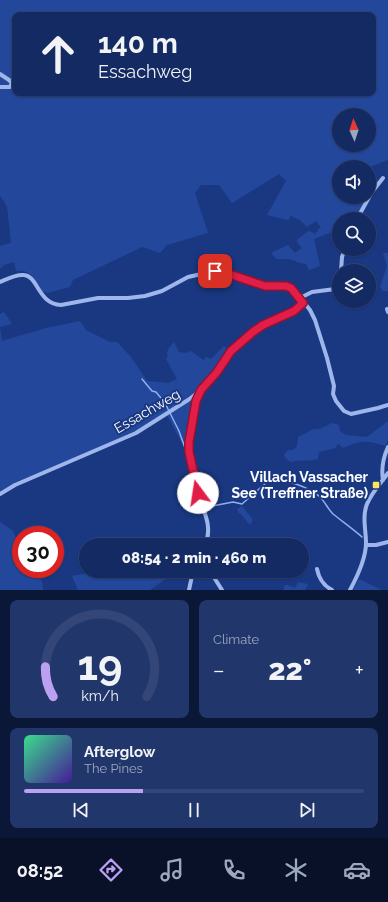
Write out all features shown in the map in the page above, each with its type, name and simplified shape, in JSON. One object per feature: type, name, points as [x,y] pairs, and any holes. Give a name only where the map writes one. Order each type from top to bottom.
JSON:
[{"type":"street","points":[[0,74],[12,83],[10,87],[0,87]]},
{"type":"street","points":[[361,212],[372,192],[383,178]]},
{"type":"street","points":[[0,282],[19,275],[26,275],[30,278],[45,299],[56,305],[98,298],[128,298],[145,296],[162,291],[188,277],[215,271],[223,272],[265,286],[286,286],[291,288],[300,298],[320,330],[334,386],[336,401],[344,411],[351,414],[378,408],[388,404]]},
{"type":"street","points":[[300,298],[312,292],[332,289]]},
{"type":"street","name":"Essachweg","points":[[0,494],[136,433],[201,390],[217,372],[231,351],[254,331],[263,325],[294,311],[303,303]]},
{"type":"street","points":[[201,390],[196,401],[189,442],[189,452],[198,493],[209,525],[207,538]]},
{"type":"street","points":[[383,480],[381,471],[384,456],[388,447]]},
{"type":"street","points":[[350,590],[355,582],[364,556],[366,545],[364,519],[367,504],[374,490],[388,473]]},
{"type":"street","points":[[366,545],[376,545],[388,542]]},
{"type":"street","points":[[317,569],[322,582],[332,590]]},
{"type":"street","points":[[189,590],[192,578]]},
{"type":"street","points":[[214,578],[222,590]]},
{"type":"shaded area","points":[[0,0],[388,0],[388,160],[376,164],[376,160],[332,160],[332,204],[363,204],[359,212],[332,212],[332,232],[314,239],[320,266],[309,270],[306,264],[290,259],[277,259],[271,253],[288,245],[295,253],[302,248],[297,240],[308,231],[314,234],[321,228],[316,221],[307,227],[300,220],[291,216],[288,220],[267,215],[286,181],[279,174],[232,203],[219,185],[201,185],[195,193],[208,233],[167,245],[160,253],[142,247],[73,280],[70,287],[47,293],[43,292],[29,274],[26,272],[16,271],[14,262],[4,265],[0,269],[0,246],[11,243],[7,206],[0,196]]},
{"type":"shaded area","points":[[383,253],[388,253],[388,291],[383,291],[380,287],[387,266]]},
{"type":"shaded area","points":[[4,312],[12,324],[0,327],[0,314]]},
{"type":"shaded area","points":[[80,321],[86,330],[110,342],[117,342],[131,357],[147,381],[168,383],[177,379],[166,359],[168,357],[168,349],[174,342],[179,352],[185,353],[191,351],[203,360],[207,357],[211,359],[224,346],[228,351],[222,362],[201,387],[142,428],[10,486],[0,492],[0,327],[2,341],[46,328]]},
{"type":"shaded area","points":[[197,394],[186,449],[185,449],[167,415]]},
{"type":"shaded area","points":[[388,421],[388,440],[385,446],[368,442],[359,442],[343,448],[338,444],[335,448],[319,452],[318,459],[291,462],[286,459],[284,455],[288,450],[293,450],[297,446],[298,437],[314,429],[320,429],[332,423],[339,425],[340,431],[346,435],[367,437]]},
{"type":"shaded area","points":[[242,506],[253,520],[250,525],[240,513],[239,514],[237,509]]},
{"type":"shaded area","points":[[0,522],[12,530],[12,578],[40,578],[43,590],[0,590]]},
{"type":"shaded area","points":[[79,575],[79,578],[169,578],[150,590],[78,590],[72,576]]},
{"type":"shaded area","points":[[359,579],[382,590],[353,590]]},
{"type":"shaded area","points":[[298,582],[308,584],[305,590],[283,590],[285,585],[295,588]]},
{"type":"waterway","points":[[142,379],[165,403],[179,431],[185,448],[196,497],[200,508]]},
{"type":"waterway","points":[[207,507],[233,502],[242,504],[268,481],[287,481],[316,494],[322,499],[333,514],[362,537]]},
{"type":"place","name":"Villach Vassacher See (Treffner Straße)","points":[[376,485]]},
{"type":"route","points":[[198,493],[190,462],[189,442],[196,401],[201,390],[217,372],[231,351],[241,344],[254,331],[263,325],[294,311],[303,303],[294,290],[286,286],[265,286],[242,277],[215,271]]}]
